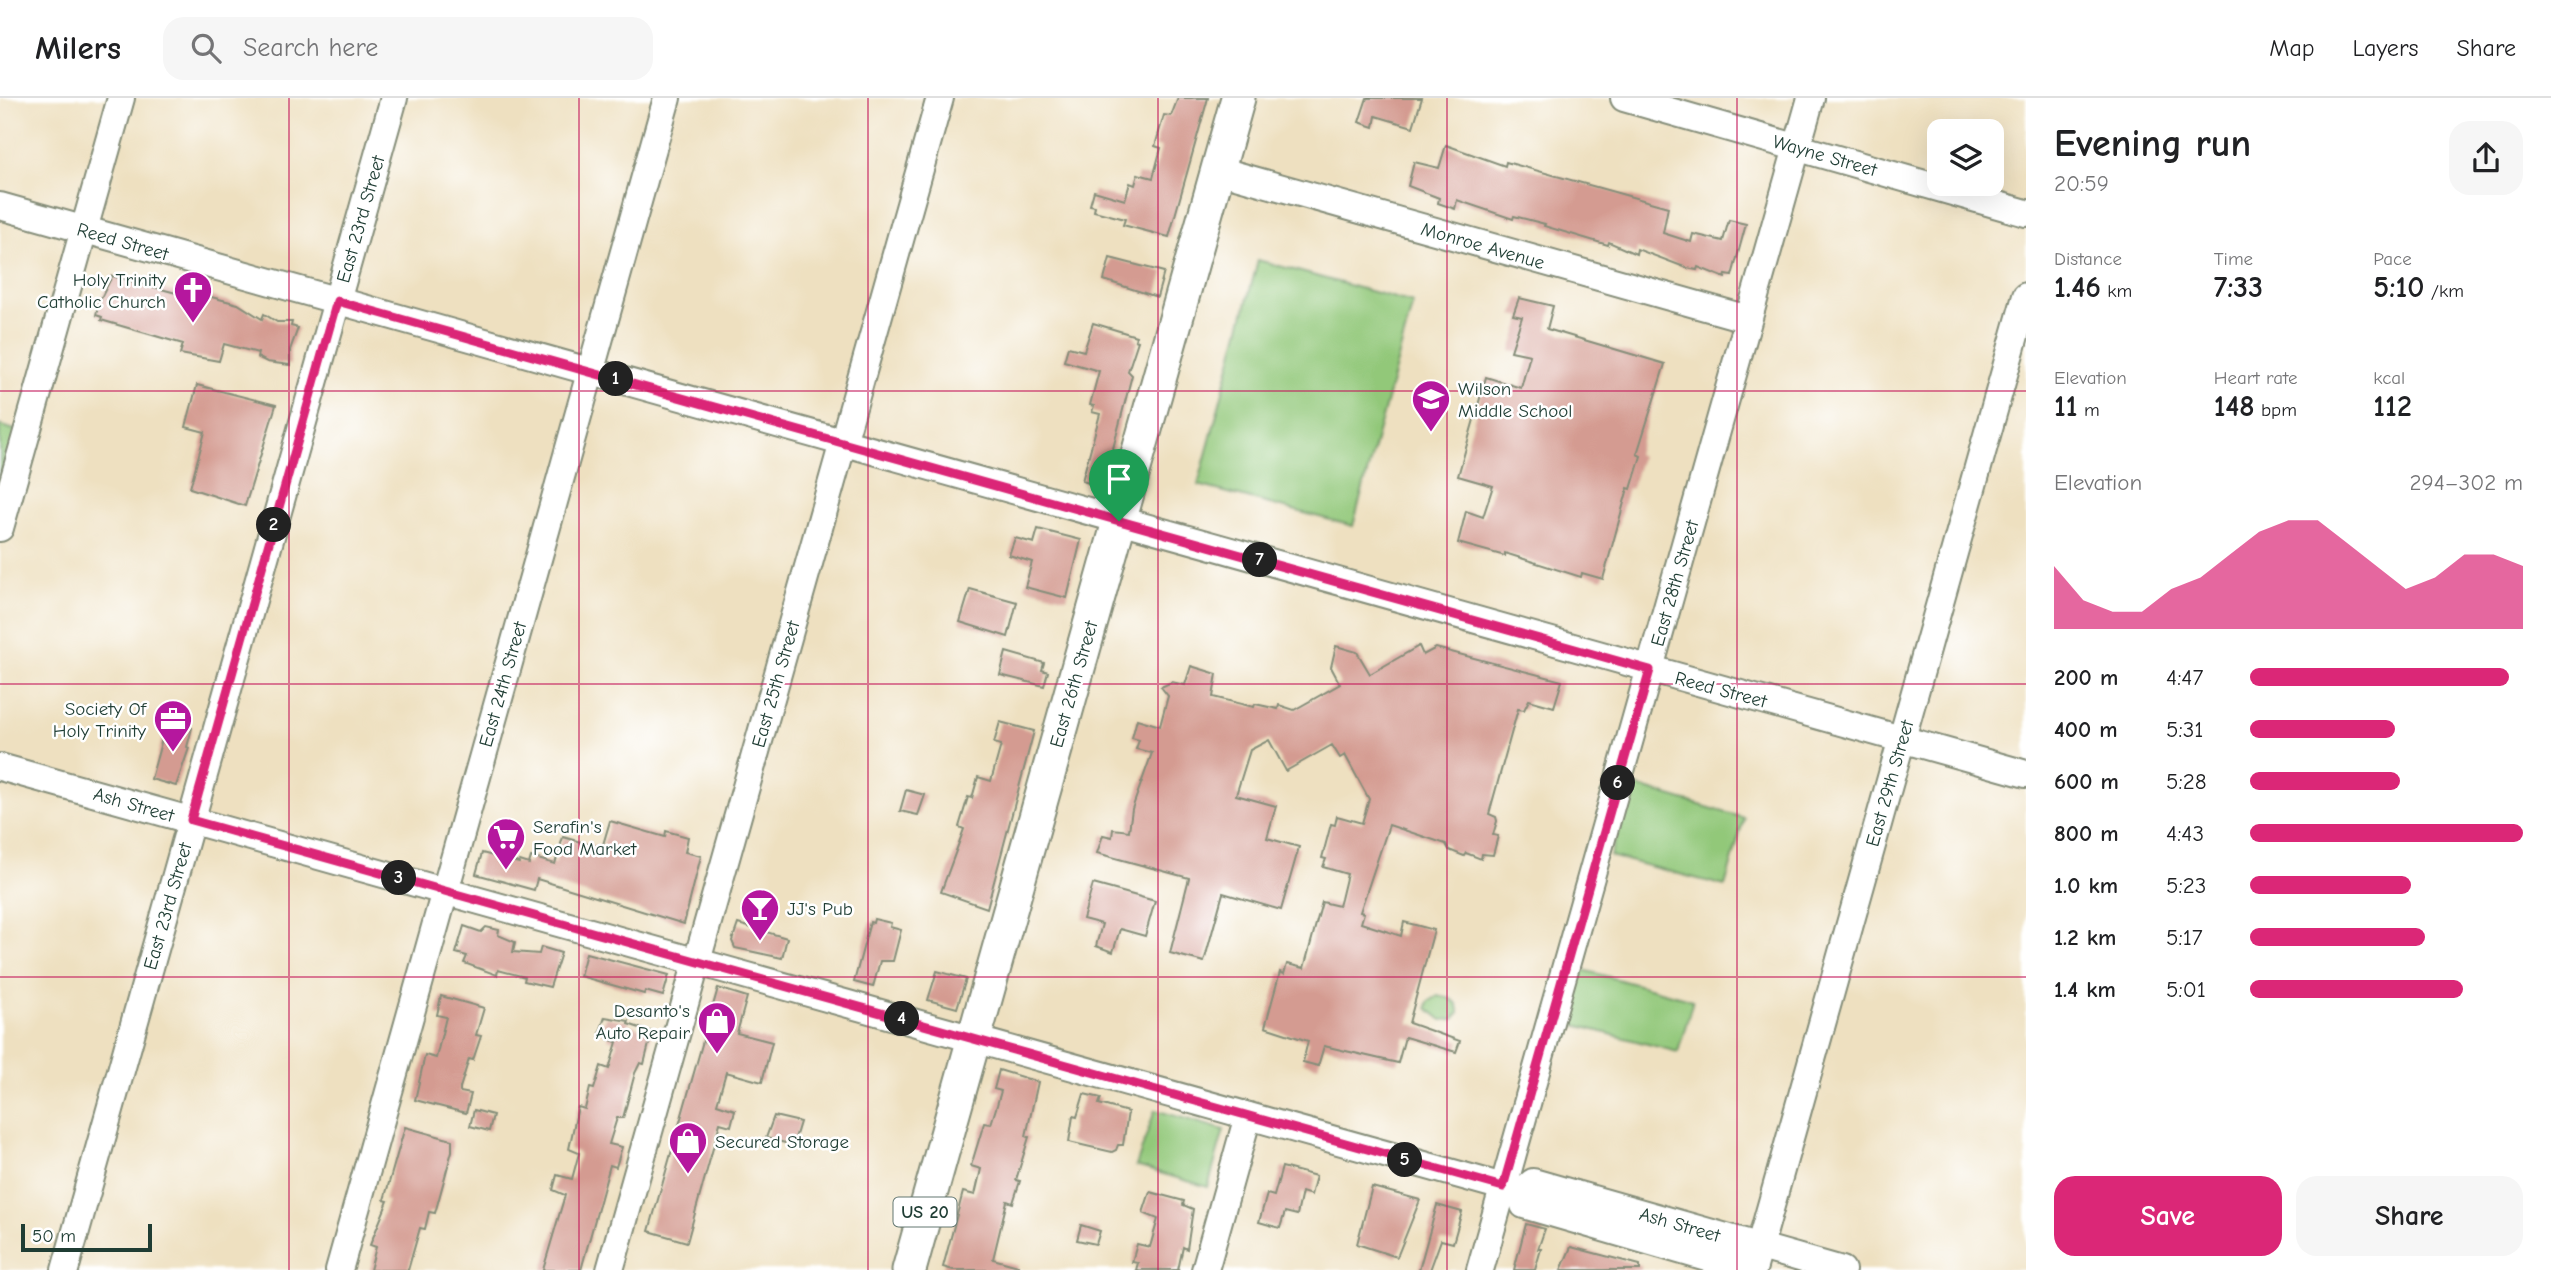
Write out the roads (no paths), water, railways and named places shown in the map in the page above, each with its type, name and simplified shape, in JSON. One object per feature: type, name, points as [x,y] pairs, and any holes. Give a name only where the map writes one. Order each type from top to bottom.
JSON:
[{"type":"main road","name":"East 26th Street","points":[[909,1270],[1238,98]]},
{"type":"street","points":[[0,528],[121,98]]},
{"type":"street","name":"East 23rd Street","points":[[65,1270],[394,98]]},
{"type":"street","name":"East 24th Street","points":[[339,1270],[667,98]]},
{"type":"street","name":"East 25th Street","points":[[610,1270],[940,98]]},
{"type":"street","name":"Wayne Street","points":[[1624,98],[2026,213]]},
{"type":"street","name":"East 28th Street","points":[[1480,1270],[1512,1189],[1650,670],[1811,98]]},
{"type":"street","name":"Monroe Avenue","points":[[1218,170],[1748,319]]},
{"type":"street","name":"Reed Street","points":[[0,206],[2026,774]]},
{"type":"street","name":"East 29th Street","points":[[1753,1262],[2026,296]]},
{"type":"street","name":"Ash Street","points":[[0,767],[1512,1189],[1524,1205],[1753,1262],[1842,1270]]},
{"type":"street","points":[[1205,1270],[1248,1116]]},
{"type":"place","name":"Holy Trinity Catholic Church","points":[[193,324]]},
{"type":"place","name":"Wilson Middle School","points":[[1431,433]]},
{"type":"place","name":"Society Of Holy Trinity","points":[[173,753]]},
{"type":"place","name":"Serafin's Food Market","points":[[506,871]]},
{"type":"place","name":"JJ's Pub","points":[[760,942]]},
{"type":"place","name":"Desanto's Auto Repair","points":[[717,1055]]},
{"type":"place","name":"Secured Storage","points":[[688,1175]]}]
